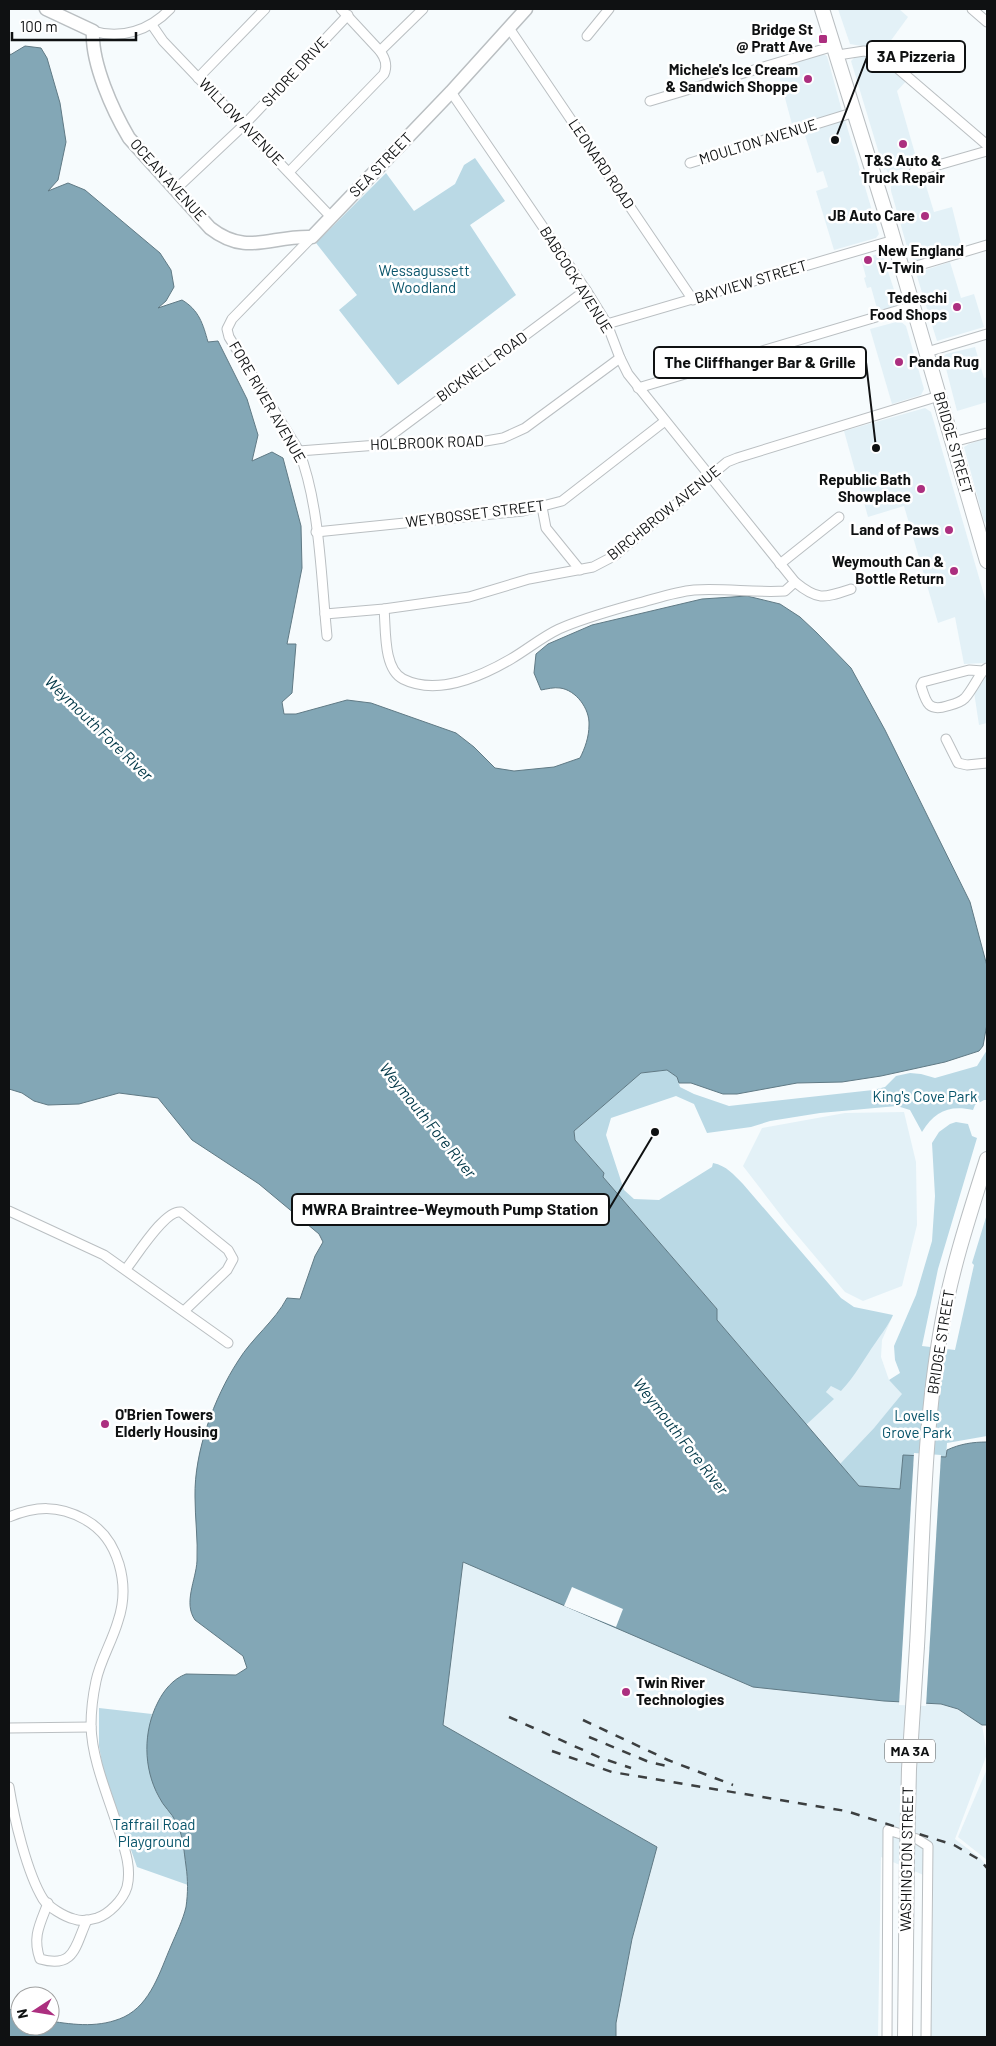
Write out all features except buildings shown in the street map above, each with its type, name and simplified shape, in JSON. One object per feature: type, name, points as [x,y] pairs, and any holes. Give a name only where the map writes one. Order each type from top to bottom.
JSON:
[{"type":"main road","name":"BRIDGE STREET","points":[[822,9],[894,240],[953,442],[983,529],[987,561]]},
{"type":"main road","name":"BRIDGE STREET","points":[[922,1561],[930,1417],[942,1326],[953,1270],[987,1159]]},
{"type":"main road","name":"WASHINGTON STREET","points":[[906,2037],[908,1769],[922,1561]]},
{"type":"street","points":[[46,9],[61,11],[93,31],[115,35],[152,25],[170,9]]},
{"type":"street","points":[[198,78],[265,9]]},
{"type":"street","points":[[380,51],[423,9]]},
{"type":"street","name":"SEA STREET","points":[[232,319],[332,217],[526,9]]},
{"type":"street","points":[[586,36],[609,9]]},
{"type":"street","points":[[972,9],[987,22]]},
{"type":"street","points":[[289,172],[384,74],[386,62],[380,51],[344,12]]},
{"type":"street","name":"SHORE DRIVE","points":[[176,189],[244,125],[344,12]]},
{"type":"street","name":"WILLOW AVENUE","points":[[152,25],[163,41],[332,217]]},
{"type":"street","name":"LEONARD ROAD","points":[[509,28],[692,300]]},
{"type":"street","name":"OCEAN AVENUE","points":[[93,31],[93,53],[122,125],[130,138],[210,228],[231,241],[243,244],[254,244],[293,237],[312,237]]},
{"type":"street","points":[[650,101],[836,50],[864,51],[882,54],[987,145]]},
{"type":"street","name":"BABCOCK AVENUE","points":[[450,92],[586,290],[607,324],[620,358],[638,388],[794,582],[808,592],[822,597],[851,589]]},
{"type":"street","name":"MOULTON AVENUE","points":[[690,163],[855,112]]},
{"type":"street","points":[[914,172],[987,151]]},
{"type":"street","name":"BAYVIEW STREET","points":[[607,324],[894,240]]},
{"type":"street","points":[[903,270],[987,245]]},
{"type":"street","name":"BICKNELL ROAD","points":[[378,445],[586,290]]},
{"type":"street","points":[[638,388],[913,306]]},
{"type":"street","name":"FORE RIVER AVENUE","points":[[232,319],[226,329],[229,337],[299,450],[309,480],[327,636]]},
{"type":"street","points":[[927,352],[987,334]]},
{"type":"street","name":"HOLBROOK ROAD","points":[[299,450],[378,445],[480,442],[513,435],[526,428],[620,358]]},
{"type":"street","name":"BIRCHBROW AVENUE","points":[[325,614],[384,609],[469,597],[524,581],[580,570],[603,563],[614,556],[720,467],[737,458],[939,396]]},
{"type":"street","name":"WEYBOSSET STREET","points":[[316,532],[523,512],[542,508],[562,501],[666,421]]},
{"type":"street","points":[[953,442],[987,433]]},
{"type":"street","points":[[542,508],[546,528],[580,570]]},
{"type":"street","points":[[780,564],[839,517]]},
{"type":"street","points":[[384,609],[389,660],[394,672],[400,678],[410,682],[440,685],[465,679],[492,669],[559,629],[610,611],[677,593],[730,589],[785,591],[794,582]]},
{"type":"street","points":[[985,669],[968,694],[957,704],[938,709],[931,707],[927,702],[921,686],[923,682],[968,670],[985,669]]},
{"type":"street","points":[[946,739],[958,763],[967,765],[987,763]]},
{"type":"street","points":[[9,1211],[94,1249],[126,1269],[228,1343]]},
{"type":"street","points":[[126,1269],[164,1220],[174,1212],[181,1212],[228,1250],[233,1259],[228,1270],[184,1311]]},
{"type":"street","points":[[9,1517],[26,1510],[43,1508],[58,1509],[74,1514],[88,1521],[102,1534],[114,1548],[120,1566],[123,1604],[96,1681],[91,1727],[97,1762],[129,1864],[127,1888],[120,1900],[106,1915],[87,1920],[75,1920],[44,1900],[30,1869],[9,1788]]},
{"type":"street","points":[[9,1728],[91,1727]]},
{"type":"street","points":[[887,2037],[888,1830],[917,1839],[928,1846],[926,2037]]},
{"type":"street","points":[[48,1903],[36,1934],[36,1949],[40,1959],[54,1963],[72,1955],[87,1920]]},
{"type":"shaded area","points":[[838,9],[899,9],[908,17],[884,50],[850,44]]},
{"type":"shaded area","points":[[823,54],[827,56],[842,111],[840,114],[793,128],[777,68]]},
{"type":"shaded area","points":[[861,56],[882,58],[908,79],[897,91],[918,164],[888,173],[886,169],[884,170],[851,61]]},
{"type":"shaded area","points":[[845,120],[879,234],[876,238],[834,250],[816,191],[828,187],[823,171],[817,173],[804,132]]},
{"type":"shaded area","points":[[923,176],[934,212],[952,207],[962,247],[915,261],[910,257],[891,186]]},
{"type":"shaded area","points":[[882,253],[897,299],[894,306],[878,312],[871,287],[867,288],[861,259]]},
{"type":"shaded area","points":[[950,262],[961,298],[974,294],[984,327],[937,341],[916,273]]},
{"type":"shaded area","points":[[900,321],[906,326],[924,389],[921,395],[892,404],[870,329]]},
{"type":"shaded area","points":[[975,347],[984,378],[987,377],[987,402],[957,411],[943,357],[946,354]]},
{"type":"shaded area","points":[[925,408],[931,412],[987,605],[987,723],[979,725],[974,692],[986,673],[984,663],[964,664],[955,617],[938,623],[904,506],[868,517],[844,431]]},
{"type":"shaded area","points":[[987,438],[987,524],[984,521],[964,447]]},
{"type":"shaded area","points":[[904,1112],[916,1162],[917,1225],[902,1286],[863,1301],[845,1292],[786,1222],[743,1166],[762,1128],[845,1113]]},
{"type":"shaded area","points":[[893,1315],[882,1340],[881,1357],[889,1380],[903,1394],[840,1464],[806,1425],[833,1399],[826,1392]]},
{"type":"shaded area","points":[[463,1561],[753,1687],[884,1701],[941,1704],[957,1709],[982,1725],[987,1754],[955,1839],[980,1858],[987,1866],[987,2037],[931,2037],[933,1879],[881,1857],[878,2037],[616,2037],[616,2023],[632,1939],[657,1847],[443,1725]]},
{"type":"shaded area","points":[[987,1769],[987,1860],[958,1837]]},
{"type":"green space","name":"Wessagussett Woodland","points":[[475,158],[505,201],[470,225],[516,295],[398,385],[339,310],[357,295],[316,243],[386,173],[414,211],[455,184],[464,165]]},
{"type":"green space","name":"King's Cove Park","points":[[987,1050],[987,1100],[975,1105],[973,1110],[957,1108],[943,1111],[932,1119],[922,1132],[910,1110],[897,1106],[820,1113],[770,1121],[751,1127],[707,1133],[694,1104],[676,1096],[611,1118],[606,1135],[624,1190],[634,1199],[659,1200],[712,1167],[713,1163],[722,1166],[743,1184],[841,1298],[854,1307],[893,1315],[851,1379],[841,1391],[831,1386],[826,1392],[834,1399],[806,1425],[717,1320],[717,1309],[603,1177],[604,1173],[575,1140],[574,1131],[641,1073],[667,1070],[677,1077],[680,1087],[729,1106],[873,1090],[885,1087],[896,1076],[910,1073],[935,1078],[977,1066]]},
{"type":"green space","name":"Lovells Grove Park","points":[[956,1122],[968,1124],[972,1136],[977,1138],[938,1269],[922,1346],[955,1350],[974,1265],[972,1263],[987,1214],[987,1436],[947,1443],[946,1457],[900,1489],[859,1486],[840,1464],[874,1428],[902,1394],[889,1380],[900,1373],[895,1360],[894,1346],[916,1295],[932,1241],[935,1196],[932,1143],[939,1132]]},
{"type":"green space","name":"Taffrail Road Playground","points":[[99,1708],[152,1714],[148,1745],[151,1775],[158,1796],[177,1824],[183,1847],[188,1885],[137,1867],[103,1769],[99,1746]]},
{"type":"water","name":"Weymouth Fore River","points":[[25,46],[41,48],[47,58],[60,103],[66,142],[58,180],[48,191],[68,183],[85,190],[160,253],[171,270],[174,287],[166,301],[158,308],[182,300],[193,308],[202,323],[208,342],[218,341],[247,399],[258,435],[252,461],[272,452],[283,458],[301,526],[302,568],[287,644],[296,644],[292,693],[282,702],[284,714],[296,714],[347,700],[371,703],[456,733],[474,747],[495,768],[514,771],[554,767],[580,758],[588,734],[589,719],[581,701],[571,692],[558,688],[541,690],[534,673],[536,654],[548,644],[592,625],[702,599],[747,596],[780,604],[800,617],[851,668],[885,730],[970,902],[987,966],[987,1024],[983,1046],[979,1051],[945,1062],[881,1076],[842,1082],[797,1083],[737,1094],[723,1094],[691,1083],[679,1083],[677,1077],[667,1070],[641,1073],[574,1131],[575,1140],[604,1173],[603,1177],[717,1309],[717,1320],[859,1486],[900,1489],[903,1455],[946,1457],[947,1450],[952,1448],[976,1442],[987,1442],[987,1725],[982,1725],[958,1709],[941,1704],[884,1701],[753,1687],[463,1562],[443,1725],[657,1847],[632,1939],[616,2023],[616,2037],[9,2037],[9,2009],[10,2036],[60,2036],[60,2022],[78,2024],[106,2023],[124,2017],[133,2011],[141,2004],[153,1986],[181,1922],[186,1907],[187,1871],[180,1832],[161,1800],[150,1774],[147,1750],[153,1713],[169,1685],[181,1676],[186,1674],[236,1675],[247,1668],[243,1656],[195,1620],[190,1606],[197,1561],[195,1497],[198,1462],[207,1426],[229,1376],[244,1353],[287,1298],[300,1299],[315,1256],[323,1242],[319,1234],[259,1184],[192,1140],[158,1098],[119,1093],[79,1104],[48,1105],[34,1101],[22,1093],[9,1089],[9,49],[10,55]]},
{"type":"pier","points":[[914,1453],[941,1455],[926,1706],[899,1705]]},
{"type":"pier","points":[[572,1587],[623,1609],[616,1627],[564,1606]]},
{"type":"railway","points":[[509,1717],[601,1758],[631,1768]]},
{"type":"railway","points":[[583,1720],[668,1760],[733,1785]]},
{"type":"railway","points":[[589,1737],[649,1762],[671,1767]]},
{"type":"railway","points":[[552,1751],[612,1772],[846,1811],[954,1845],[980,1860],[987,1868]]},
{"type":"place","name":"Bridge St @ Pratt Ave","points":[[823,39]]},
{"type":"place","name":"Michele's Ice Cream & Sandwich Shoppe","points":[[808,79]]},
{"type":"place","name":"3A Pizzeria","points":[[835,140]]},
{"type":"place","name":"T&S Auto & Truck Repair","points":[[903,144]]},
{"type":"place","name":"JB Auto Care","points":[[925,216]]},
{"type":"place","name":"New England V-Twin","points":[[868,260]]},
{"type":"place","name":"Tedeschi Food Shops","points":[[957,307]]},
{"type":"place","name":"Panda Rug","points":[[899,362]]},
{"type":"place","name":"The Cliffhanger Bar & Grille","points":[[876,448]]},
{"type":"place","name":"Republic Bath Showplace","points":[[921,489]]},
{"type":"place","name":"Land of Paws","points":[[949,530]]},
{"type":"place","name":"Weymouth Can & Bottle Return","points":[[954,571]]},
{"type":"place","name":"MWRA Braintree-Weymouth Pump Station","points":[[655,1132]]},
{"type":"place","name":"O'Brien Towers Elderly Housing","points":[[105,1424]]},
{"type":"place","name":"Twin River Technologies","points":[[626,1692]]}]
